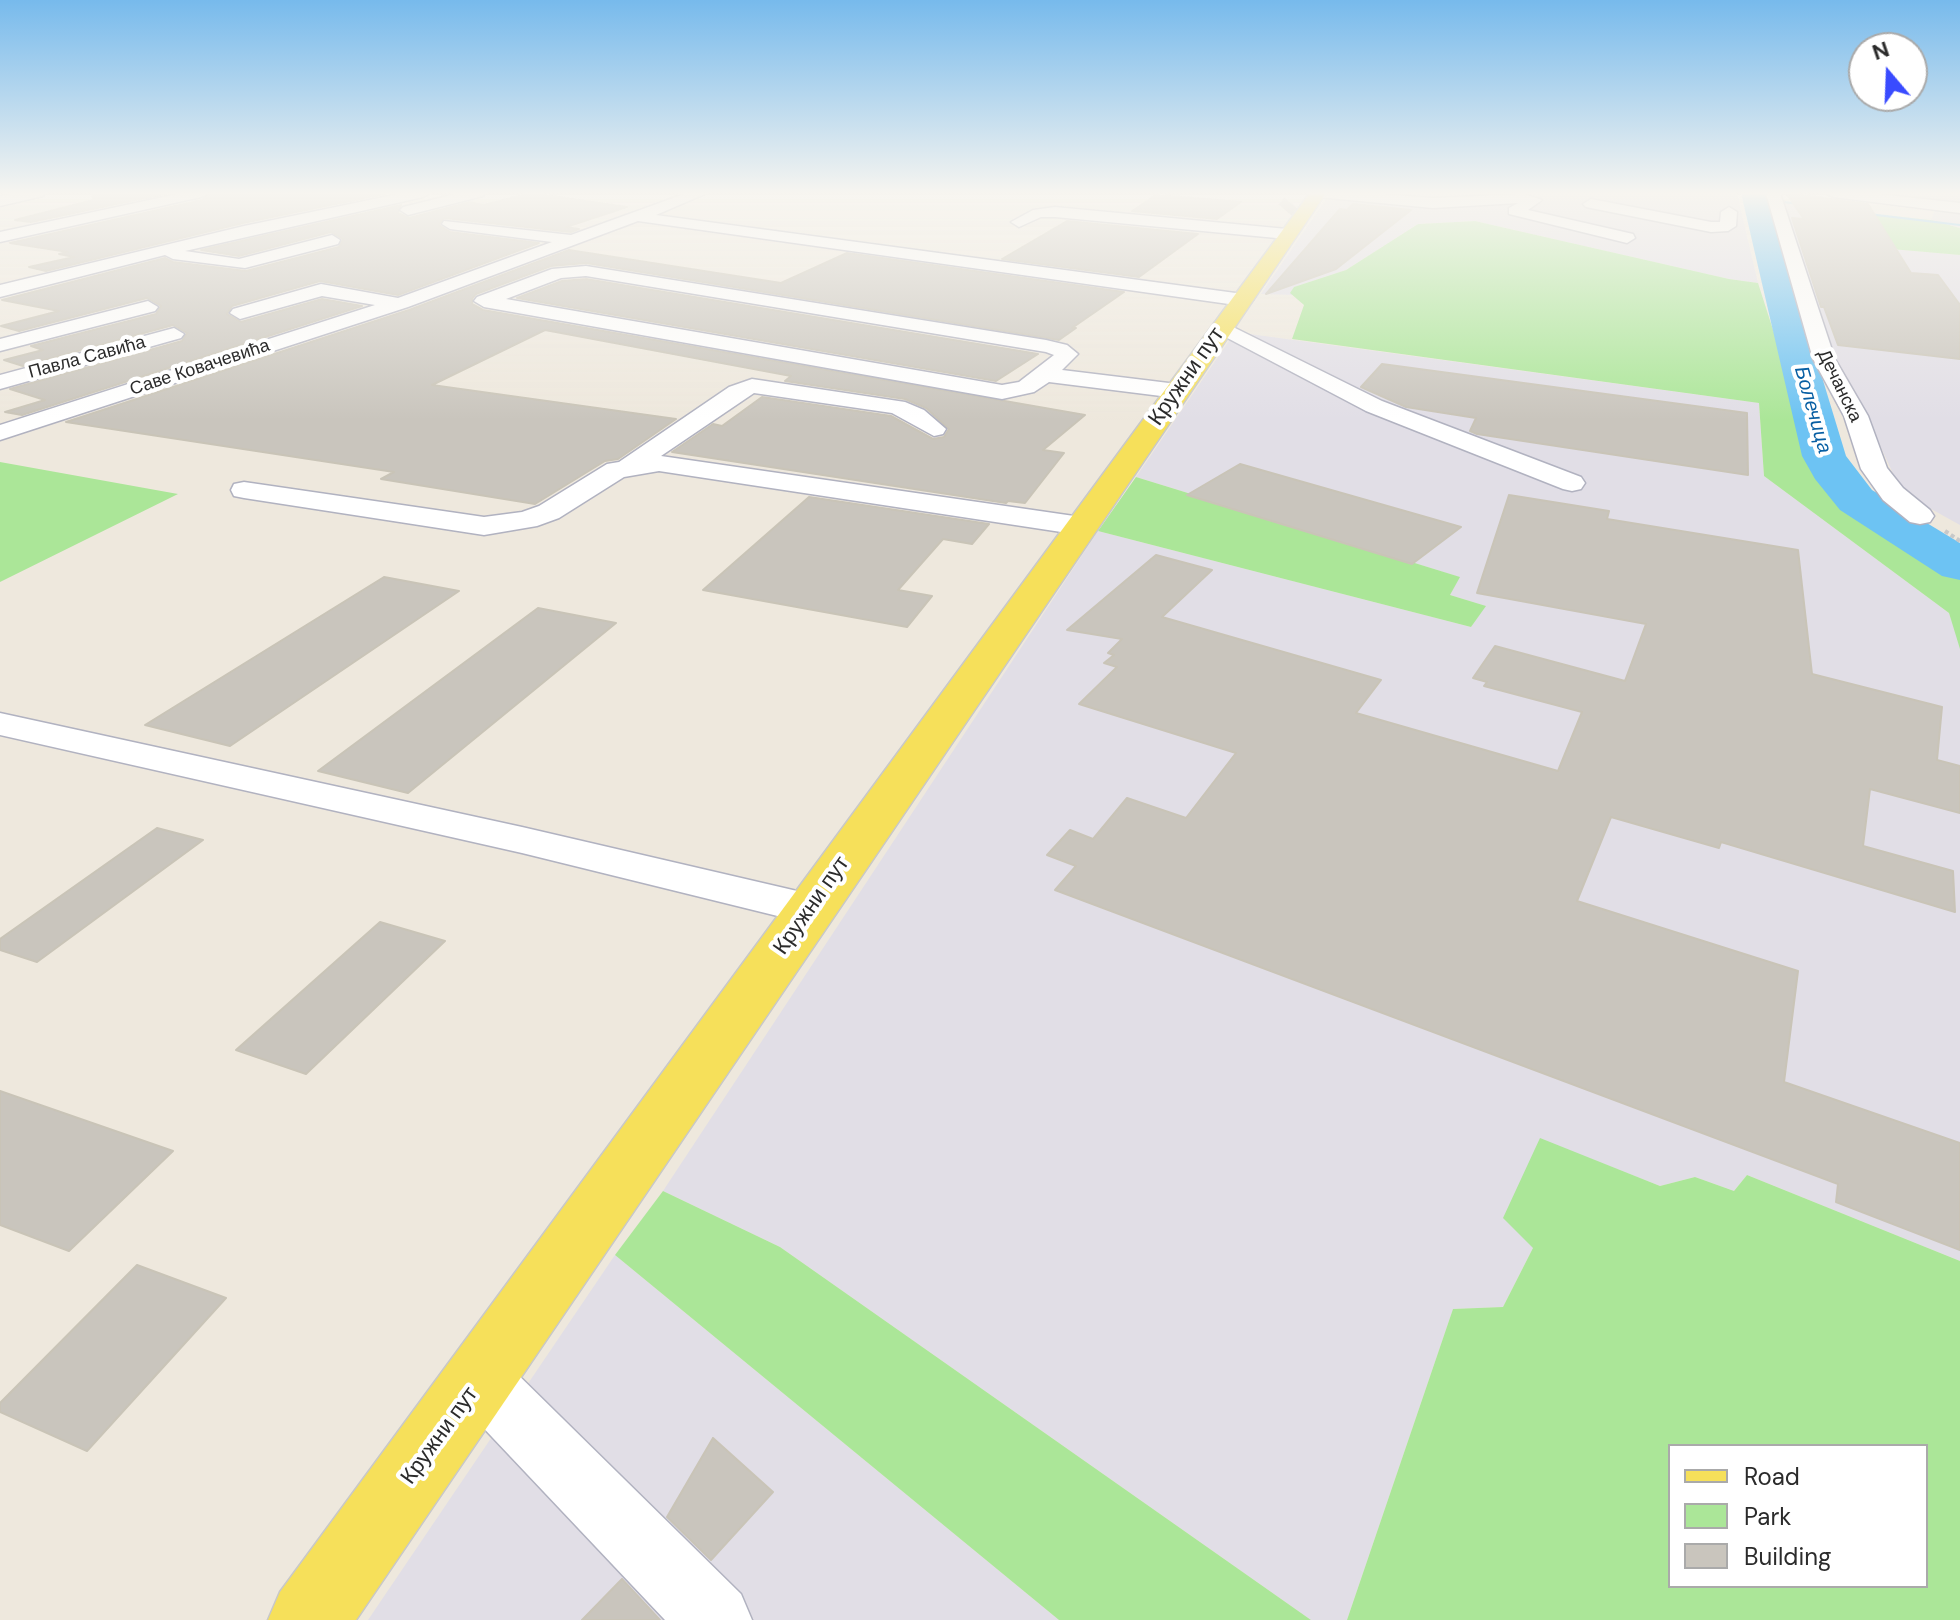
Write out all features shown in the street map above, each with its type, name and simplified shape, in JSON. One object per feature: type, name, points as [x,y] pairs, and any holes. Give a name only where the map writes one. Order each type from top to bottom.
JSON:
[{"type":"main road","name":"Кружни пут","points":[[308,1620],[1233,314],[1259,269]]},
{"type":"street","points":[[0,291],[90,269]]},
{"type":"street","name":"Саве Ковачевића","points":[[0,433],[401,303],[495,269]]},
{"type":"street","points":[[953,269],[1233,314],[1374,406],[1572,483]]},
{"type":"street","name":"Дечанска","points":[[1795,269],[1824,359],[1856,416],[1874,469],[1893,494],[1920,516]]},
{"type":"street","points":[[1045,375],[1067,354],[1066,351],[586,271],[558,273],[484,301],[1002,392],[1020,390],[1045,375],[1177,391]]},
{"type":"street","name":"Саве Ковачевића","points":[[240,313],[321,290],[401,303]]},
{"type":"street","points":[[0,345],[148,307]]},
{"type":"street","name":"Павла Савића","points":[[0,382],[174,334]]},
{"type":"street","points":[[244,490],[484,526],[527,520],[549,512],[601,479],[628,467],[737,392],[752,386],[897,407],[916,415],[934,429]]},
{"type":"street","points":[[628,467],[659,463],[1081,526]]},
{"type":"street","points":[[0,724],[522,840],[810,909]]},
{"type":"street","points":[[480,1380],[715,1620]]},
{"type":"shaded area","points":[[1278,269],[1348,269],[1294,287],[1292,295],[1261,294]]},
{"type":"shaded area","points":[[1683,269],[1755,269],[1758,283]]},
{"type":"shaded area","points":[[1802,269],[1960,269],[1960,525],[1924,505],[1897,482],[1865,413],[1831,352]]},
{"type":"shaded area","points":[[1235,332],[1759,403],[1764,476],[1949,613],[1960,644],[1960,1261],[1747,1175],[1734,1191],[1695,1177],[1660,1186],[1540,1139],[1533,1248],[1503,1307],[1453,1309],[1347,1620],[1311,1620],[780,1247],[663,1191],[1098,531],[1471,627],[1485,606],[1450,595],[1459,577],[1136,477]]},
{"type":"shaded area","points":[[615,1255],[1059,1620],[368,1620]]},
{"type":"green space","points":[[1683,269],[1758,283],[1820,476],[1843,500],[1960,575],[1960,649],[1949,613],[1764,476],[1759,403],[1292,339],[1304,305],[1290,293],[1294,287],[1346,270]]},
{"type":"green space","points":[[0,462],[178,494],[0,582]]},
{"type":"green space","points":[[1136,477],[1460,577],[1450,595],[1486,606],[1471,627],[1098,531]]},
{"type":"green space","points":[[1540,1138],[1660,1186],[1695,1177],[1734,1191],[1747,1175],[1960,1261],[1960,1620],[1347,1620],[1453,1309],[1503,1307],[1533,1248],[1503,1218]]},
{"type":"green space","points":[[663,1191],[780,1247],[1311,1620],[1059,1620],[615,1255]]},
{"type":"building","points":[[124,269],[470,269],[398,295],[320,281],[232,306],[227,314],[241,322],[322,299],[362,306],[22,415],[5,412],[45,400],[10,389],[182,341],[187,333],[173,325],[23,366],[4,360],[43,350],[31,346],[156,314],[161,306],[147,298],[19,331],[1,326],[59,311],[2,300]]},
{"type":"building","points":[[519,269],[544,269],[476,294],[472,304],[483,310],[1085,415],[1043,450],[1064,453],[1025,503],[1006,503],[672,452],[713,424],[722,426],[762,397],[891,416],[933,439],[944,437],[949,429],[926,408],[905,399],[785,381],[791,376],[545,330],[432,385],[676,419],[618,459],[605,461],[535,504],[381,479],[394,472],[66,422],[409,310]]},
{"type":"building","points":[[620,269],[688,269],[781,283],[813,269],[958,269],[1124,292],[1059,340]]},
{"type":"building","points":[[1075,269],[1151,269],[1139,277]]},
{"type":"building","points":[[1288,269],[1337,269],[1336,269],[1266,294]]},
{"type":"building","points":[[1808,269],[1908,269],[1911,273],[1938,275],[1960,305],[1960,359],[1838,345],[1824,307],[1821,307]]},
{"type":"building","points":[[586,279],[1038,354],[996,381],[517,298],[562,281]]},
{"type":"building","points":[[1382,364],[1747,413],[1748,475],[1477,434],[1470,431],[1476,418],[1406,407],[1361,387]]},
{"type":"building","points":[[1240,464],[1461,527],[1412,564],[1187,495]]},
{"type":"building","points":[[1509,495],[1609,511],[1607,519],[1798,550],[1812,674],[1942,707],[1937,760],[1960,766],[1960,813],[1870,789],[1863,846],[1953,871],[1955,912],[1721,842],[1719,848],[1611,817],[1577,901],[1798,971],[1784,1082],[1960,1143],[1960,1250],[1836,1202],[1838,1184],[1055,890],[1076,866],[1047,855],[1070,830],[1093,839],[1127,798],[1186,818],[1236,753],[1079,704],[1117,667],[1104,663],[1114,655],[1108,653],[1122,639],[1067,630],[1156,555],[1212,570],[1162,617],[1381,680],[1356,713],[1558,771],[1582,712],[1484,686],[1487,682],[1473,678],[1495,646],[1625,681],[1646,624],[1477,593]]},
{"type":"building","points":[[809,497],[989,524],[972,544],[943,539],[898,590],[932,596],[907,627],[703,590]]},
{"type":"building","points":[[384,577],[459,591],[230,746],[145,725]]},
{"type":"building","points":[[538,608],[616,623],[408,793],[318,771]]},
{"type":"building","points":[[157,828],[203,840],[37,962],[0,950],[0,939]]},
{"type":"building","points":[[380,922],[445,941],[306,1074],[236,1050]]},
{"type":"building","points":[[0,1091],[173,1151],[69,1251],[0,1225]]},
{"type":"building","points":[[137,1265],[226,1298],[87,1451],[0,1412],[0,1403]]},
{"type":"building","points":[[713,1438],[773,1492],[711,1560],[667,1517]]},
{"type":"building","points":[[622,1579],[660,1620],[582,1620]]},
{"type":"waterway","name":"Болечица","points":[[1773,269],[1824,456],[1837,479],[1856,500],[1960,565]]}]
